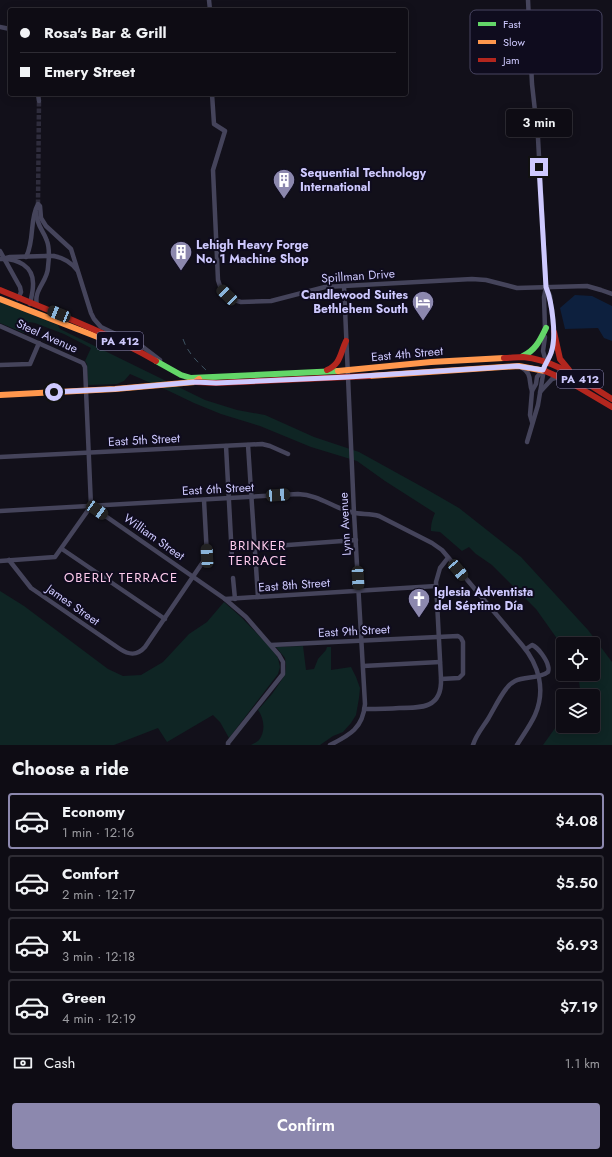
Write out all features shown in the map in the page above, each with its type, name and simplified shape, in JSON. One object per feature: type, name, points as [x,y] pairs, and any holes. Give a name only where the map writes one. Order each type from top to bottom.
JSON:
[{"type":"main road","name":"PA 412","points":[[0,290],[88,326],[116,339],[186,377],[198,380]]},
{"type":"main road","name":"PA 412","points":[[0,299],[114,343],[181,379],[198,380]]},
{"type":"main road","points":[[521,357],[528,355],[534,350],[546,328]]},
{"type":"main road","points":[[554,332],[560,359],[564,365],[578,378]]},
{"type":"main road","points":[[320,372],[336,365],[346,341]]},
{"type":"main road","name":"East 4th Street","points":[[198,380],[218,380],[320,372],[347,374],[431,362],[521,357],[546,362],[559,367],[612,399]]},
{"type":"main road","name":"East 4th Street","points":[[0,395],[146,387],[175,384],[209,377],[227,382],[347,374],[517,366],[543,370],[562,377],[612,407]]},
{"type":"street","points":[[528,0],[528,10]]},
{"type":"street","points":[[532,74],[538,138],[546,287],[544,297],[546,328],[543,351],[546,362]]},
{"type":"street","points":[[38,96],[39,101]]},
{"type":"street","name":"Spillman Drive","points":[[212,96],[214,124],[225,132],[212,170],[218,280],[221,289],[234,300],[241,302],[280,299],[325,287],[472,279],[486,280],[517,288],[587,286],[612,294]]},
{"type":"street","points":[[26,257],[30,246],[34,213],[38,206]]},
{"type":"street","points":[[38,206],[41,218],[46,226],[71,248],[94,319],[99,325],[148,350],[170,368]]},
{"type":"street","points":[[38,206],[36,213],[38,222],[46,239],[48,248],[48,271],[36,299],[40,311],[46,317]]},
{"type":"street","points":[[0,251],[2,259],[20,287],[21,292],[16,301],[8,302]]},
{"type":"street","points":[[2,259],[10,257],[54,256],[71,263],[79,276]]},
{"type":"street","points":[[2,259],[22,263],[30,272],[33,284],[30,302],[34,312]]},
{"type":"street","name":"Lynn Avenue","points":[[332,745],[354,730],[360,722],[365,699],[354,513],[344,286]]},
{"type":"street","points":[[532,391],[536,384],[537,377],[543,370],[551,354],[553,345],[554,332],[550,296],[546,287]]},
{"type":"street","name":"Steel Avenue","points":[[0,326],[83,363],[86,390]]},
{"type":"street","points":[[0,365],[30,364],[39,343]]},
{"type":"street","points":[[517,366],[527,372],[530,379],[530,387],[532,391],[530,415],[532,422]]},
{"type":"street","points":[[527,442],[532,422],[535,417],[544,375],[543,370]]},
{"type":"street","points":[[540,392],[552,379],[562,377]]},
{"type":"street","points":[[0,561],[55,558],[91,506],[86,390]]},
{"type":"street","points":[[248,445],[258,597]]},
{"type":"street","name":"East 5th Street","points":[[0,457],[248,445],[268,445],[288,454]]},
{"type":"street","points":[[226,446],[232,558]]},
{"type":"street","name":"East 6th Street","points":[[0,511],[298,494],[320,498],[349,512],[370,514],[381,518],[432,543],[439,548],[526,649],[535,663],[539,676]]},
{"type":"street","points":[[62,549],[164,619],[207,556],[204,500]]},
{"type":"street","name":"William Street","points":[[91,506],[225,599],[246,617],[279,655],[283,662],[283,674],[228,742],[228,745]]},
{"type":"street","points":[[232,549],[356,540]]},
{"type":"street","points":[[364,709],[419,708],[432,703],[437,697],[441,687],[441,679],[436,586],[440,568],[448,557]]},
{"type":"street","name":"James Street","points":[[9,560],[25,581],[35,590],[123,652],[129,654],[140,652],[164,619]]},
{"type":"street","points":[[233,578],[235,599]]},
{"type":"street","name":"East 8th Street","points":[[225,599],[436,586]]},
{"type":"street","name":"East 9th Street","points":[[271,645],[458,636],[463,642],[463,674],[459,678],[441,679]]},
{"type":"street","points":[[473,745],[475,739],[509,686],[520,679],[544,675],[548,672],[548,664],[535,646],[532,645],[526,649]]},
{"type":"street","points":[[363,666],[440,662]]},
{"type":"street","points":[[517,745],[532,722],[537,709],[540,693],[539,676]]},
{"type":"green space","points":[[0,302],[58,325],[60,329],[205,400],[237,410],[265,415],[314,437],[359,452],[459,508],[521,557],[593,637],[556,637],[536,609],[492,565],[469,547],[462,551],[440,532],[431,531],[435,513],[357,461],[311,447],[260,426],[221,414],[130,374],[124,381],[117,384],[88,385],[87,364],[85,361],[91,348],[64,334],[35,323],[29,322],[24,333],[0,323]]},
{"type":"green space","points":[[0,591],[24,606],[108,669],[123,676],[141,675],[163,662],[189,634],[207,622],[224,602],[269,646],[278,658],[280,667],[278,674],[229,738],[220,722],[213,715],[167,742],[158,728],[114,745],[0,745]]},
{"type":"green space","points":[[303,646],[306,670],[314,669],[318,659],[327,647],[331,647],[331,670],[351,667],[360,688],[356,715],[343,732],[333,736],[320,745],[251,745],[259,740],[263,733],[263,721],[258,710],[272,694],[285,675],[285,658],[276,647]]},
{"type":"green space","points":[[600,646],[612,662],[612,745],[543,745],[556,727],[556,733],[600,733],[600,689],[580,689],[579,681],[600,681]]},
{"type":"water","points":[[575,295],[592,296],[612,306],[612,341],[604,338],[598,328],[565,329],[560,308]]},
{"type":"tunnel","points":[[38,204],[39,101]]},
{"type":"railway","points":[[183,339],[197,361],[209,373]]},
{"type":"traffic: fast","points":[[523,356],[531,351],[540,341],[546,328]]},
{"type":"traffic: fast","points":[[156,361],[181,375],[191,378],[338,371]]},
{"type":"traffic: slow","points":[[0,299],[108,341]]},
{"type":"traffic: slow","points":[[338,371],[431,362],[504,358]]},
{"type":"traffic: slow","points":[[369,376],[519,366],[545,371]]},
{"type":"traffic: slow","points":[[0,395],[115,389],[195,382],[199,379]]},
{"type":"traffic: jam","points":[[0,290],[99,332],[156,361]]},
{"type":"traffic: jam","points":[[554,332],[560,359],[569,370]]},
{"type":"traffic: jam","points":[[327,370],[332,368],[340,358],[346,341]]},
{"type":"traffic: jam","points":[[504,358],[523,357],[547,362],[580,379],[612,399]]},
{"type":"traffic: jam","points":[[545,371],[568,381],[612,407]]},
{"type":"traffic: jam","points":[[196,382],[216,383],[369,376]]},
{"type":"place","name":"Sequential Technology International","points":[[284,200]]},
{"type":"place","name":"Lehigh Heavy Forge No. 1 Machine Shop","points":[[181,272]]},
{"type":"place","name":"Candlewood Suites Bethlehem South","points":[[423,322]]},
{"type":"place","name":"Iglesia Adventista del Séptimo Día","points":[[419,618]]},
{"type":"district","name":"BRINKER TERRACE","points":[[258,552]]},
{"type":"district","name":"OBERLY TERRACE","points":[[121,577]]},
{"type":"route","points":[[54,392],[115,389],[195,382],[216,383],[348,377],[517,366],[543,370],[551,354],[554,331],[550,296],[546,287],[539,167]]}]
